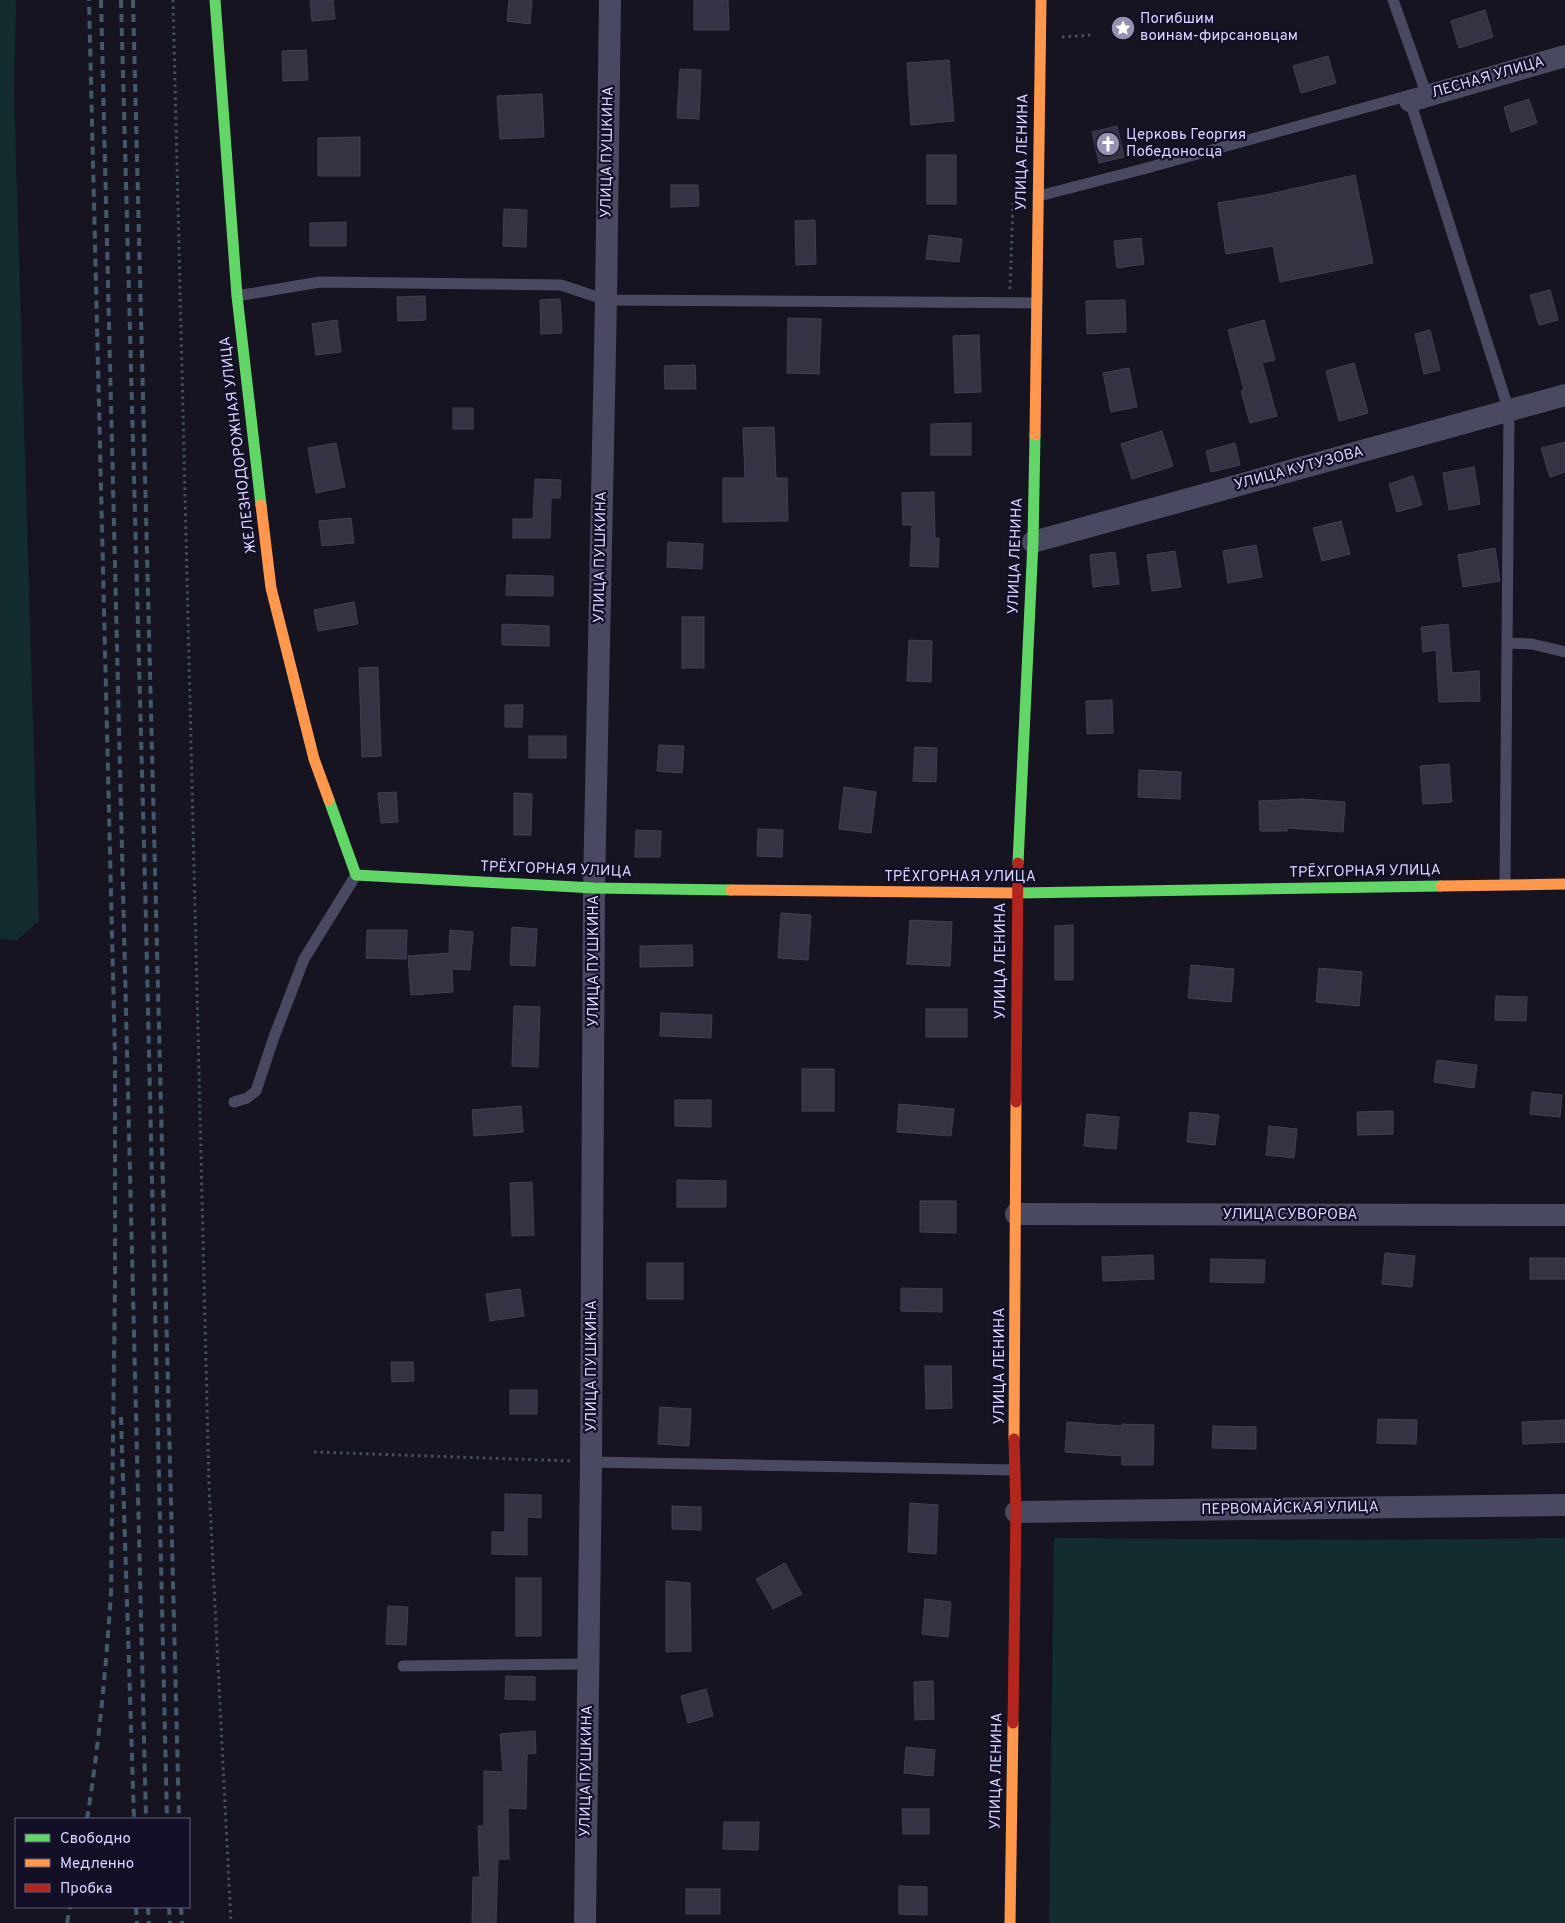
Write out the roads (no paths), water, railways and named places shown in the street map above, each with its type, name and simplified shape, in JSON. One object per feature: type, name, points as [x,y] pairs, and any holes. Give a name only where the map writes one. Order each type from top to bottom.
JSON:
[{"type":"street","name":"ЖЕЛЕЗНОДОРОЖНАЯ УЛИЦА","points":[[215,0],[237,296],[270,588],[314,759],[356,875]]},
{"type":"street","name":"УЛИЦА ПУШКИНА","points":[[585,1923],[591,1462],[594,888],[610,0]]},
{"type":"street","name":"УЛИЦА ЛЕНИНА","points":[[1010,1923],[1016,1512],[1014,1470],[1017,893],[1033,542],[1040,0]]},
{"type":"street","name":"ЛЕСНАЯ УЛИЦА","points":[[1418,96],[1565,56]]},
{"type":"street","name":"УЛИЦА КУТУЗОВА","points":[[1033,542],[1565,395]]},
{"type":"street","name":"ТРЁХГОРНАЯ УЛИЦА","points":[[356,875],[594,888],[1017,893],[1565,884]]},
{"type":"street","name":"УЛИЦА СУВОРОВА","points":[[1016,1214],[1565,1215]]},
{"type":"street","name":"ПЕРВОМАЙСКАЯ УЛИЦА","points":[[1016,1512],[1565,1505]]},
{"type":"lane","points":[[1394,0],[1418,96],[1509,411],[1505,885]]},
{"type":"lane","points":[[1037,197],[1418,96]]},
{"type":"lane","points":[[237,296],[320,282],[561,285],[606,300],[1037,303]]},
{"type":"lane","points":[[1507,643],[1532,644],[1565,652]]},
{"type":"lane","points":[[234,1102],[248,1098],[256,1091],[274,1037],[304,959],[356,875]]},
{"type":"lane","points":[[591,1462],[1014,1470]]},
{"type":"lane","points":[[403,1666],[589,1664]]},
{"type":"railway","points":[[87,1818],[102,1706],[111,1592],[115,1284],[115,1056],[89,0]]},
{"type":"railway","points":[[101,0],[146,1818]]},
{"type":"railway","points":[[121,0],[145,882],[167,1818]]},
{"type":"railway","points":[[133,0],[179,1818]]},
{"type":"railway","points":[[121,1417],[134,1818]]},
{"type":"railway","points":[[67,1923],[70,1908]]},
{"type":"railway","points":[[136,1908],[137,1923]]},
{"type":"railway","points":[[148,1908],[149,1923]]},
{"type":"railway","points":[[169,1908],[170,1923]]},
{"type":"railway","points":[[181,1908],[182,1923]]},
{"type":"place","name":"Погибшим воинам-фирсановцам","points":[[1123,28]]},
{"type":"place","name":"Церковь Георгия Победоносца","points":[[1108,144]]}]
